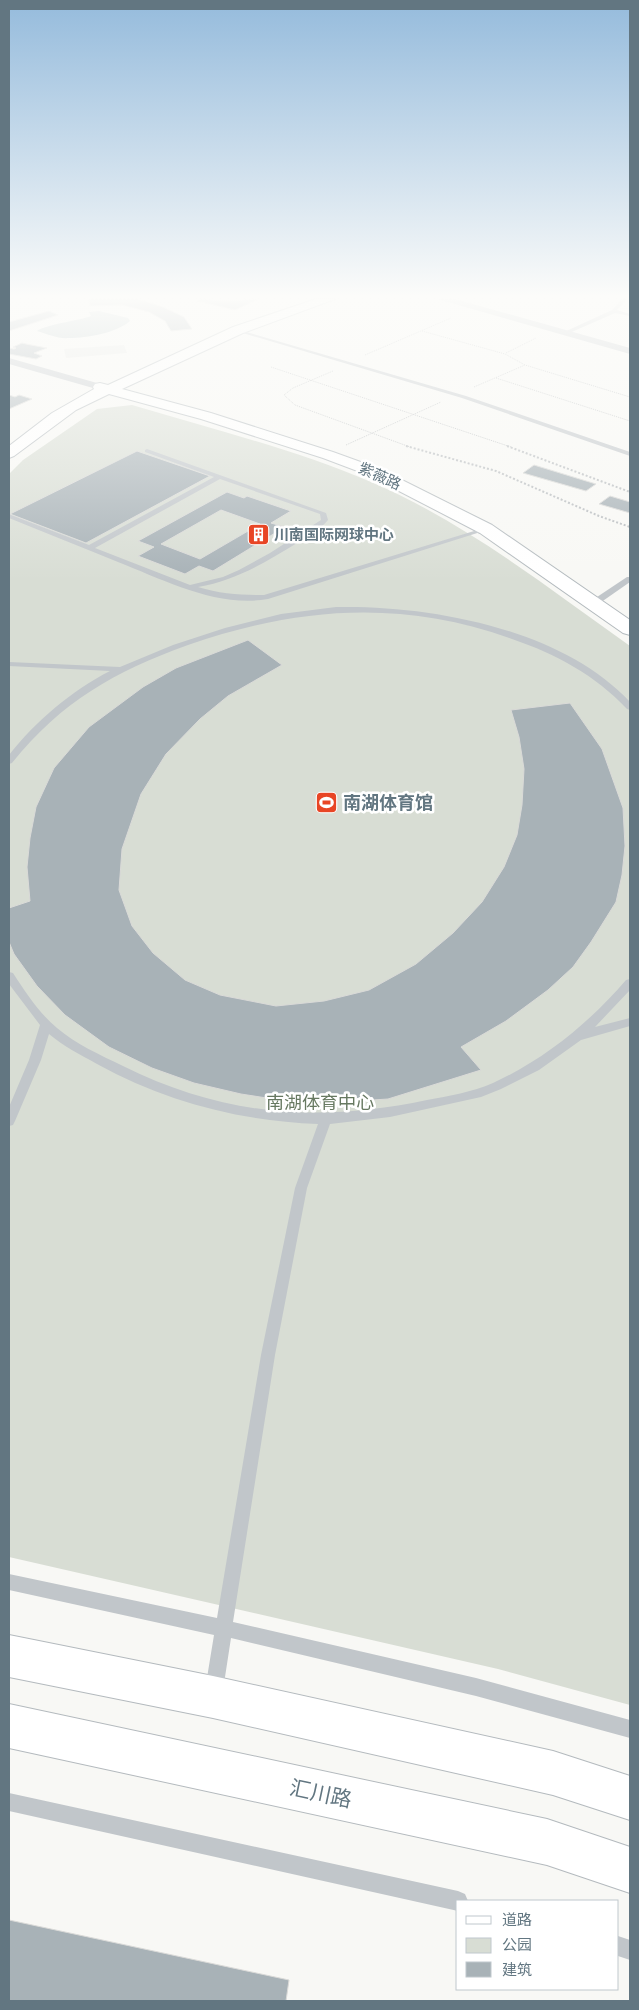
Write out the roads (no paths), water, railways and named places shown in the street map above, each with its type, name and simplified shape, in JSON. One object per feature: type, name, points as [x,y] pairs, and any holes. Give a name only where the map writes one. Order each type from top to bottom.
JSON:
[{"type":"main road","points":[[9,453],[62,414],[96,393]]},
{"type":"main road","name":"紫薇路","points":[[117,393],[206,416],[328,454],[374,472],[486,529],[630,629]]},
{"type":"main road","points":[[9,1656],[213,1697],[553,1773],[630,1798]]},
{"type":"main road","name":"汇川路","points":[[9,1726],[547,1842],[630,1870]]},
{"type":"lane","points":[[450,393],[630,454]]},
{"type":"lane","points":[[147,451],[324,513],[325,520],[317,527],[240,573],[219,582],[188,587]]},
{"type":"lane","points":[[89,548],[220,476]]},
{"type":"lane","points":[[9,516],[188,587],[218,596],[235,598],[265,597],[486,529]]},
{"type":"lane","points":[[594,603],[630,579]]},
{"type":"lane","points":[[9,761],[24,742],[44,722],[93,684],[121,669],[210,635],[287,616],[362,609],[400,611],[473,624],[550,650],[589,670],[617,691],[630,707]]},
{"type":"lane","points":[[9,664],[121,669]]},
{"type":"lane","points":[[9,976],[24,999],[54,1032],[134,1079],[171,1094],[223,1107],[278,1117],[326,1118],[388,1114],[452,1100],[496,1087],[534,1068],[577,1036],[618,998],[630,983]]},
{"type":"lane","points":[[577,1036],[630,1022]]},
{"type":"lane","points":[[9,1121],[35,1060],[46,1023]]},
{"type":"lane","points":[[213,1697],[268,1354],[301,1188],[326,1118]]},
{"type":"lane","points":[[9,1582],[224,1628],[532,1700],[630,1730]]},
{"type":"lane","points":[[9,1802],[456,1901]]},
{"type":"place","name":"川南国际网球中心","points":[[258,534]]},
{"type":"place","name":"南湖体育馆","points":[[327,802]]},
{"type":"park label","name":"南湖体育中心","points":[[320,1102]]}]
